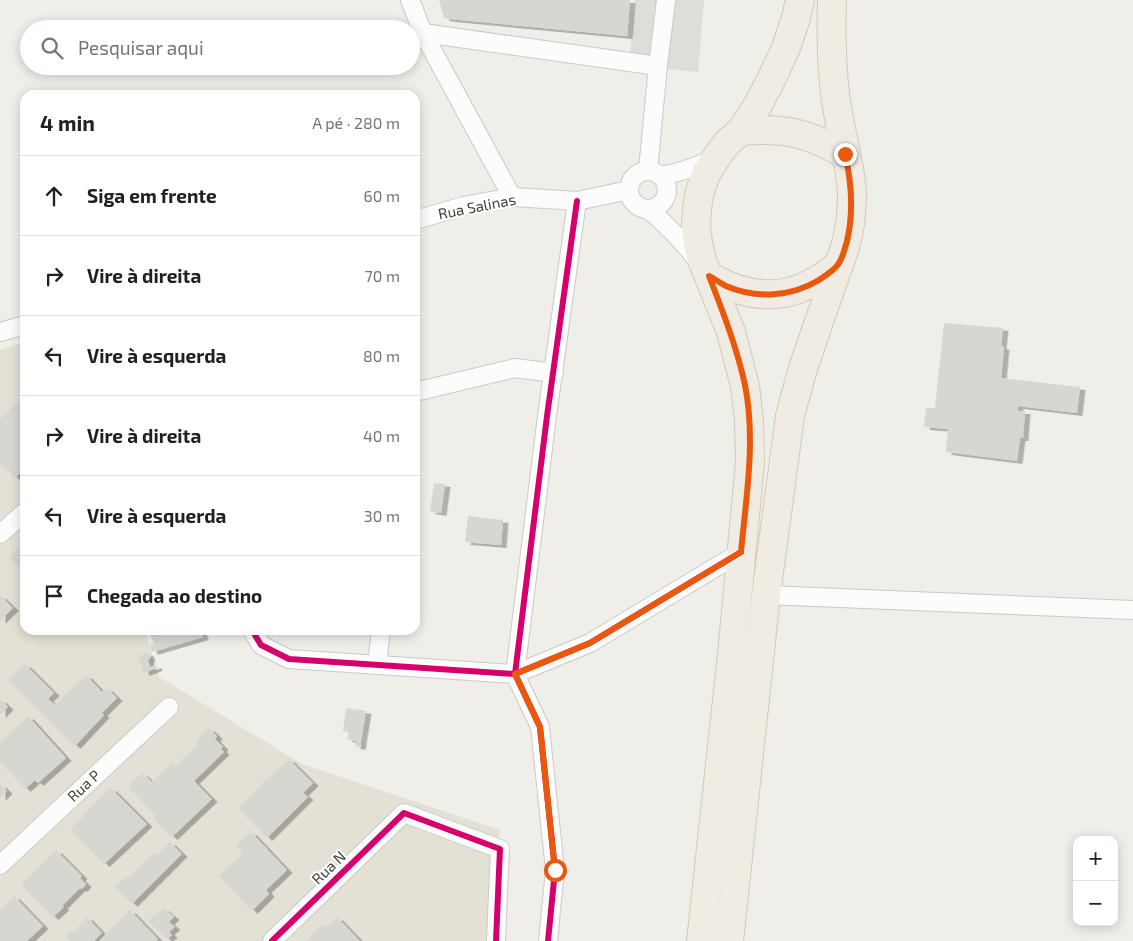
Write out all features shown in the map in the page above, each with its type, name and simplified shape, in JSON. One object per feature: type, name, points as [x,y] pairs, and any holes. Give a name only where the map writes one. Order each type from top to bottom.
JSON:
[{"type":"main road","points":[[701,941],[730,674],[750,462],[749,421],[745,386],[731,332],[702,260],[696,226],[697,208],[706,174],[727,143],[741,131],[758,105],[772,78],[785,50],[800,0]]},
{"type":"main road","points":[[729,941],[766,595],[790,416],[803,368],[847,239],[852,213],[850,173],[836,106],[832,41],[832,0]]},
{"type":"main road","points":[[741,131],[766,129],[810,136],[845,154]]},
{"type":"main road","points":[[709,276],[725,286],[741,291],[776,294],[794,291],[811,285],[826,276],[839,264]]},
{"type":"street","points":[[410,0],[418,20]]},
{"type":"street","points":[[655,173],[658,66],[666,0]]},
{"type":"street","points":[[420,25],[512,198]]},
{"type":"street","points":[[423,33],[658,66]]},
{"type":"street","points":[[655,173],[666,182],[666,196],[662,203],[656,207],[641,208],[634,204],[628,190],[634,176],[640,172],[655,173],[690,170],[716,158]]},
{"type":"street","name":"Rua Salinas","points":[[420,219],[464,206],[512,198],[577,200],[628,190]]},
{"type":"street","points":[[548,941],[555,870],[540,727],[515,674],[577,200]]},
{"type":"street","points":[[648,209],[684,243],[709,276]]},
{"type":"street","points":[[0,332],[20,326]]},
{"type":"street","points":[[420,391],[515,368],[554,373]]},
{"type":"street","points":[[0,534],[20,516]]},
{"type":"street","points":[[255,635],[260,645],[289,659],[515,674],[590,643],[741,552]]},
{"type":"street","points":[[766,595],[1133,610]]},
{"type":"street","points":[[377,664],[380,635]]},
{"type":"street","name":"Rua P","points":[[0,866],[169,707]]},
{"type":"street","name":"Rua N","points":[[272,941],[404,813],[500,849],[496,941]]},
{"type":"shaded area","points":[[635,0],[704,0],[698,72],[629,65]]},
{"type":"shaded area","points":[[20,344],[20,635],[146,635],[159,677],[302,764],[500,830],[490,941],[0,941],[0,350]]},
{"type":"building","points":[[439,0],[630,0],[627,36],[444,18]]},
{"type":"building","points":[[944,323],[1003,328],[1001,346],[1004,347],[1001,378],[1080,387],[1077,413],[1018,406],[1017,411],[1025,411],[1023,438],[1020,438],[1017,461],[946,452],[948,429],[924,427],[926,408],[935,408]]},
{"type":"building","points":[[20,400],[20,473],[15,478],[0,463],[0,419]]},
{"type":"building","points":[[434,483],[445,484],[441,513],[430,511]]},
{"type":"building","points":[[468,516],[503,520],[501,545],[465,542]]},
{"type":"building","points":[[20,547],[20,569],[9,557]]},
{"type":"building","points":[[0,595],[13,608],[0,621]]},
{"type":"building","points":[[150,635],[202,635],[203,637],[152,652],[150,645],[154,644]]},
{"type":"building","points":[[148,653],[150,667],[156,665],[157,668],[144,673],[138,656]]},
{"type":"building","points":[[25,664],[54,693],[48,699],[55,705],[86,675],[102,692],[107,688],[117,698],[75,746],[9,680]]},
{"type":"building","points":[[0,699],[8,707],[0,715]]},
{"type":"building","points":[[346,708],[366,711],[360,747],[355,746],[355,741],[347,739],[349,732],[343,731]]},
{"type":"building","points":[[28,716],[66,758],[38,783],[35,780],[25,789],[0,762],[0,743]]},
{"type":"building","points":[[209,728],[217,736],[215,739],[223,747],[221,749],[224,752],[194,781],[212,799],[172,837],[153,818],[156,816],[127,788],[142,773],[152,782],[172,763],[175,766],[198,744],[196,741]]},
{"type":"building","points":[[289,759],[313,783],[303,793],[308,797],[267,838],[238,809],[268,777]]},
{"type":"building","points":[[0,784],[7,791],[0,798]]},
{"type":"building","points":[[111,788],[147,824],[104,864],[70,829]]},
{"type":"building","points":[[251,832],[287,870],[266,890],[269,894],[252,911],[219,876],[243,853],[236,846]]},
{"type":"building","points":[[170,842],[182,854],[132,904],[115,887],[126,876],[128,879],[155,852],[157,855]]},
{"type":"building","points":[[56,850],[82,876],[80,878],[86,884],[53,917],[21,885]]},
{"type":"building","points":[[14,896],[43,926],[27,941],[0,941],[0,910]]},
{"type":"building","points":[[163,908],[174,917],[169,922],[175,927],[169,932],[172,935],[167,939],[148,921]]},
{"type":"building","points":[[130,910],[158,939],[156,941],[99,941]]},
{"type":"building","points":[[87,917],[102,933],[94,941],[70,941],[66,937]]},
{"type":"building","points":[[337,917],[360,941],[305,941],[322,925],[326,928]]},
{"type":"cycle path","points":[[548,941],[555,870],[540,727],[515,674],[547,416],[577,201]]},
{"type":"cycle path","points":[[255,635],[261,645],[289,659],[515,674],[590,643],[741,552]]},
{"type":"cycle path","points":[[272,941],[404,813],[500,849],[496,941]]},
{"type":"route","points":[[555,870],[540,727],[515,674],[590,643],[741,552],[750,462],[749,421],[745,386],[731,332],[709,276],[725,286],[759,294],[794,291],[811,285],[826,276],[839,264],[845,247],[852,213],[850,173],[845,154]]}]
